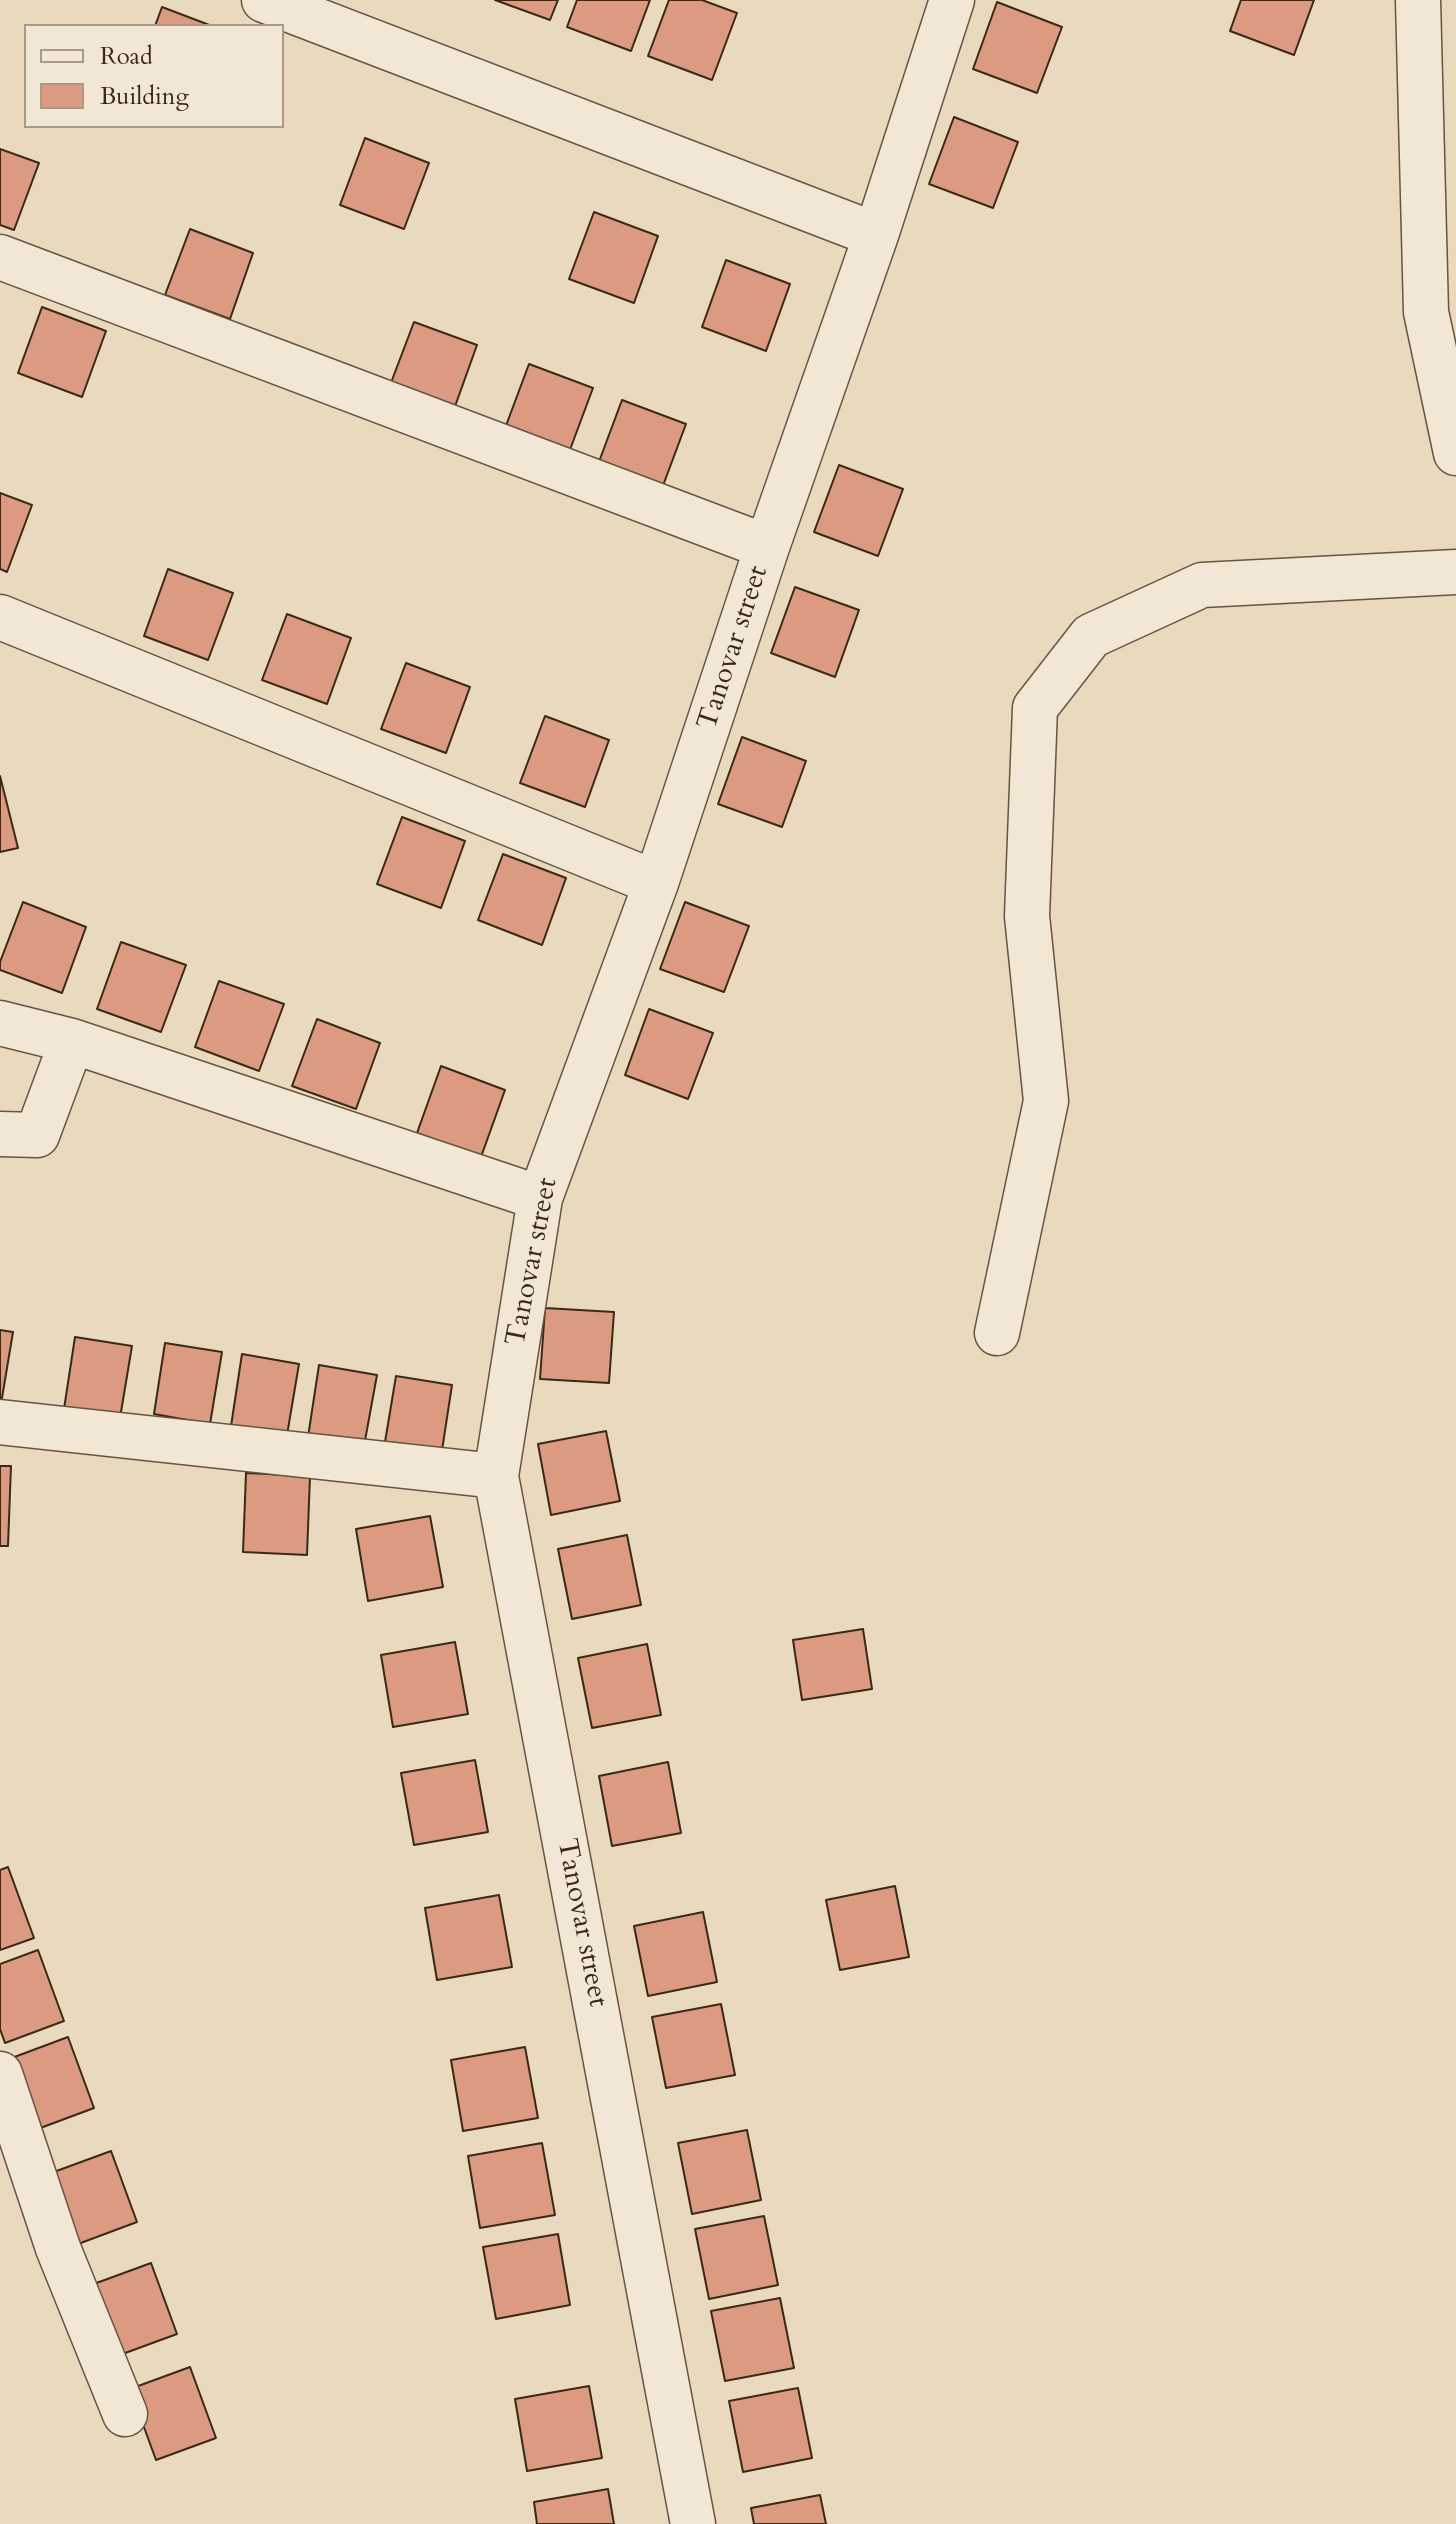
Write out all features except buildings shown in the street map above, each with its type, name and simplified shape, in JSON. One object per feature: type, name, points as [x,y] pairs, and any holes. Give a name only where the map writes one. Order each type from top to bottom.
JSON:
[{"type":"street","points":[[264,0],[876,235]]},
{"type":"street","name":"Tanovar street","points":[[693,2524],[496,1476],[540,1198],[656,883],[767,547],[876,235],[952,0]]},
{"type":"street","points":[[1418,0],[1426,312],[1456,453]]},
{"type":"street","points":[[0,257],[767,547]]},
{"type":"street","points":[[997,1333],[1046,1101],[1027,916],[1035,708],[1091,636],[1202,585],[1456,572]]},
{"type":"street","points":[[0,617],[656,883]]},
{"type":"street","points":[[0,1023],[72,1041],[540,1198]]},
{"type":"street","points":[[0,1134],[37,1135],[72,1041]]},
{"type":"street","points":[[0,1422],[496,1476]]},
{"type":"street","points":[[0,2074],[58,2248],[125,2414]]}]
